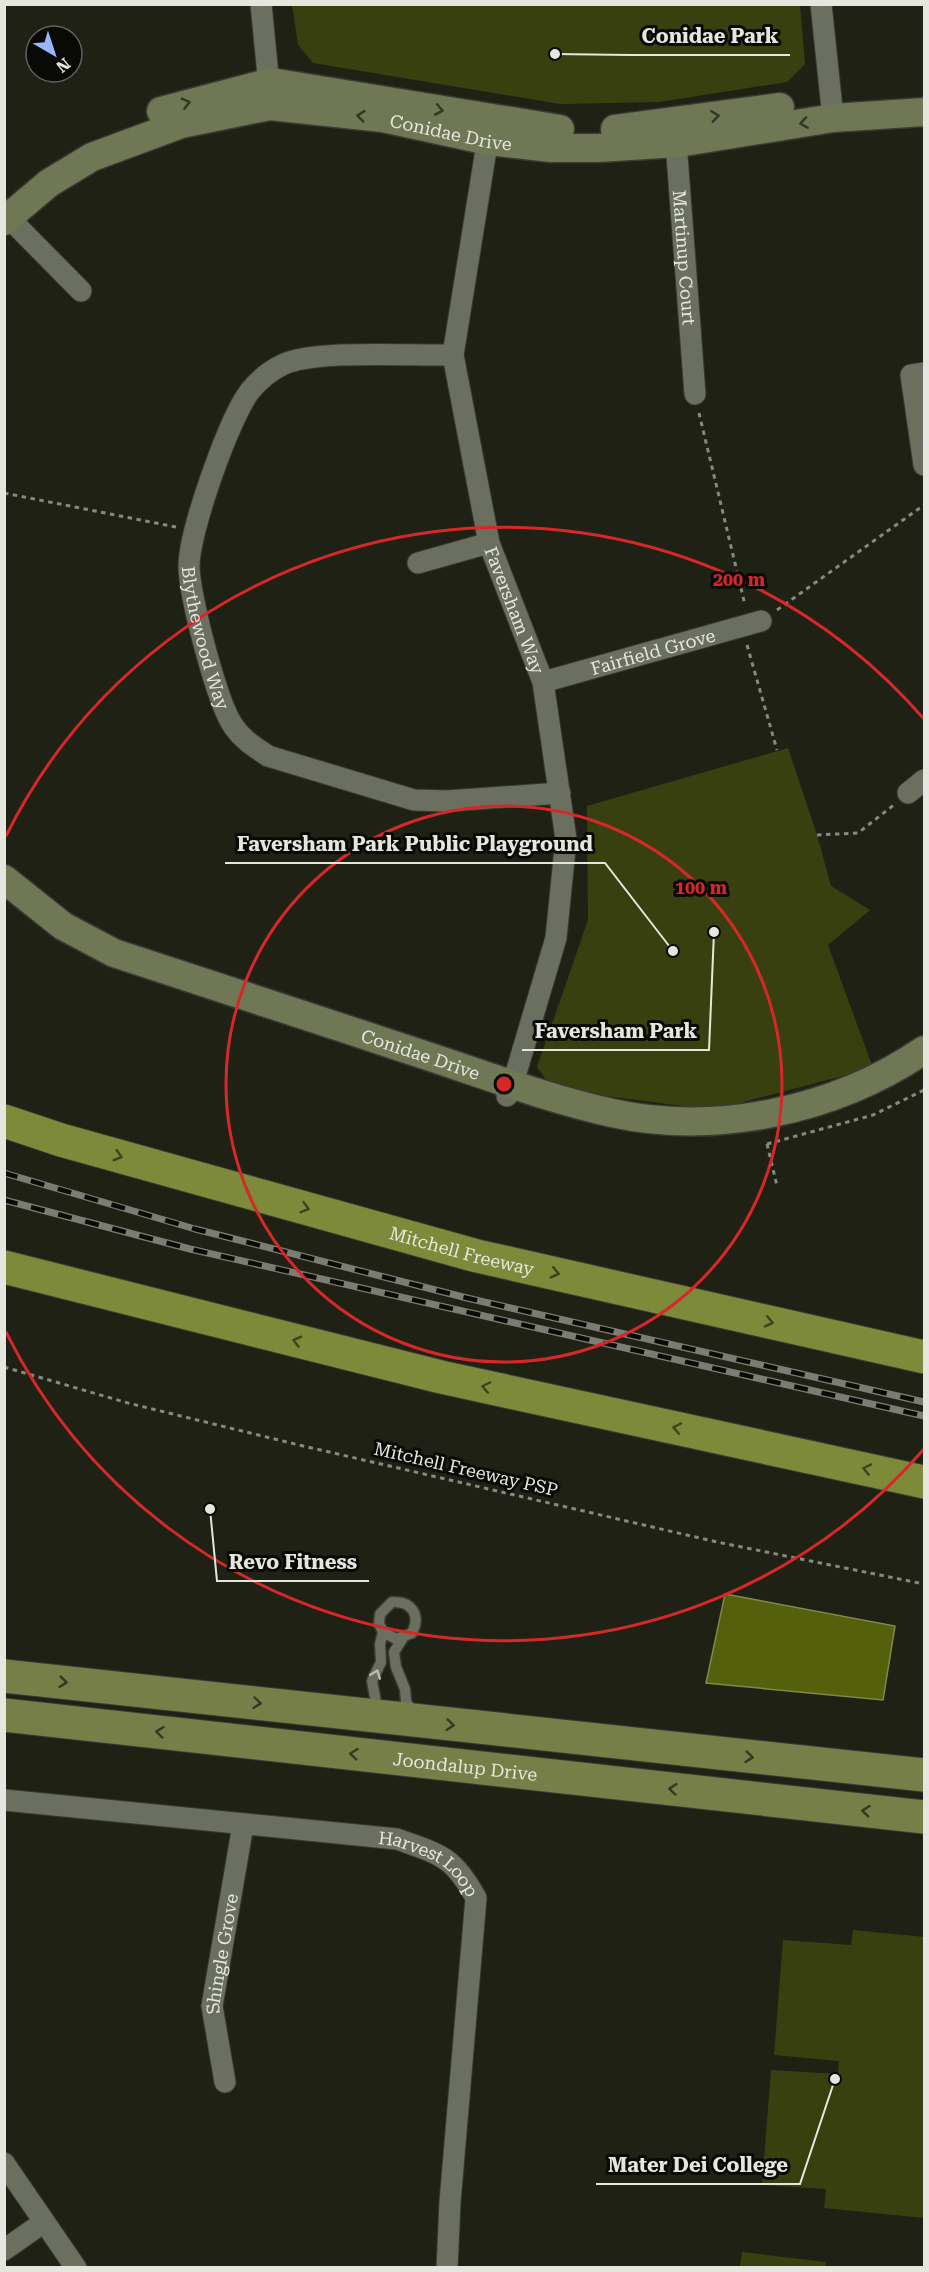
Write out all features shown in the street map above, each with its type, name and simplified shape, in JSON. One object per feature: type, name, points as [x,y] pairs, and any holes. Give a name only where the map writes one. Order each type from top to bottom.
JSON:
[{"type":"highway","name":"Mitchell Freeway","points":[[4,1120],[61,1140],[477,1256],[924,1357]]},
{"type":"highway","points":[[4,1267],[441,1377],[924,1482]]},
{"type":"main road","points":[[4,1676],[924,1775]]},
{"type":"main road","name":"Joondalup Drive","points":[[4,1715],[924,1817]]},
{"type":"main road","points":[[378,1716],[398,1743],[442,1763]]},
{"type":"street","points":[[261,4],[270,94]]},
{"type":"street","points":[[821,4],[832,109]]},
{"type":"street","name":"Conidae Drive","points":[[5,212],[40,168],[91,140],[177,105],[270,94],[380,98],[492,131],[552,129],[676,133],[924,93]]},
{"type":"street","name":"Conidae Drive","points":[[832,109],[924,112]]},
{"type":"street","name":"Faversham Way","points":[[492,131],[453,355],[489,543],[543,682],[566,839],[555,938],[510,1090]]},
{"type":"street","name":"Martinup Court","points":[[676,133],[694,394]]},
{"type":"street","points":[[5,212],[81,291]]},
{"type":"street","name":"Blythewood Way","points":[[453,355],[305,357],[273,371],[250,392],[230,428],[195,531],[189,563],[190,590],[226,713],[248,743],[268,756],[414,800],[447,801],[560,793]]},
{"type":"street","points":[[924,373],[911,375],[924,465]]},
{"type":"street","points":[[418,563],[489,543]]},
{"type":"street","name":"Fairfield Grove","points":[[543,682],[751,624]]},
{"type":"street","points":[[908,793],[924,780]]},
{"type":"street","name":"Conidae Drive","points":[[4,879],[63,926],[114,953],[510,1090],[612,1113],[704,1121],[753,1116],[827,1098],[885,1073],[924,1050]]},
{"type":"street","name":"Conidae Drive","points":[[4,897],[26,917],[64,941],[129,974],[635,1130],[765,1137],[874,1097],[924,1070]]},
{"type":"street","name":"Harvest Loop","points":[[4,1800],[397,1839],[437,1853],[461,1871],[476,1899],[450,2202],[447,2268]]},
{"type":"street","name":"Shingle Grove","points":[[225,2082],[212,2006],[243,1825]]},
{"type":"street","points":[[4,2163],[76,2268]]},
{"type":"street","points":[[4,2250],[44,2222]]},
{"type":"lane","points":[[404,1638],[396,1639],[383,1632],[379,1624],[380,1614],[392,1602],[402,1602],[411,1606],[416,1615],[416,1624],[412,1633],[404,1638],[394,1652],[396,1667],[405,1689],[406,1702],[410,1705],[418,1722]]},
{"type":"lane","points":[[378,1716],[376,1693],[372,1681],[381,1662],[380,1644],[383,1632]]},
{"type":"path","points":[[694,394],[751,624],[777,750]]},
{"type":"path","points":[[4,493],[195,531]]},
{"type":"path","points":[[751,624],[924,505]]},
{"type":"path","points":[[817,835],[858,833],[908,793]]},
{"type":"path","points":[[777,1186],[765,1137],[873,1115],[924,1090]]},
{"type":"path","name":"Mitchell Freeway PSP","points":[[4,1367],[128,1403],[288,1442],[717,1542],[924,1584]]},
{"type":"shaded area","points":[[292,5],[800,5],[805,64],[787,82],[659,102],[560,104],[313,63],[298,45]]},
{"type":"shaded area","points":[[788,748],[817,835],[831,886],[870,910],[828,945],[873,1068],[713,1110],[553,1089],[537,1067],[588,920],[587,806]]},
{"type":"shaded area","points":[[725,1594],[895,1626],[883,1700],[706,1683]]},
{"type":"shaded area","points":[[853,1930],[924,1937],[924,2218],[824,2208],[826,2189],[762,2185],[771,2070],[838,2074],[839,2061],[774,2055],[783,1940],[851,1945]]},
{"type":"shaded area","points":[[742,2252],[826,2262],[825,2267],[740,2267]]},
{"type":"railway","points":[[4,1173],[195,1229],[467,1298],[924,1402]]},
{"type":"railway","points":[[4,1200],[190,1249],[924,1416]]},
{"type":"place","name":"Conidae Park","points":[[555,54]]},
{"type":"place","name":"Faversham Park","points":[[714,932]]},
{"type":"place","name":"Faversham Park Public Playground","points":[[673,951]]},
{"type":"place","name":"Revo Fitness","points":[[210,1509]]},
{"type":"place","name":"Mater Dei College","points":[[835,2079]]}]
